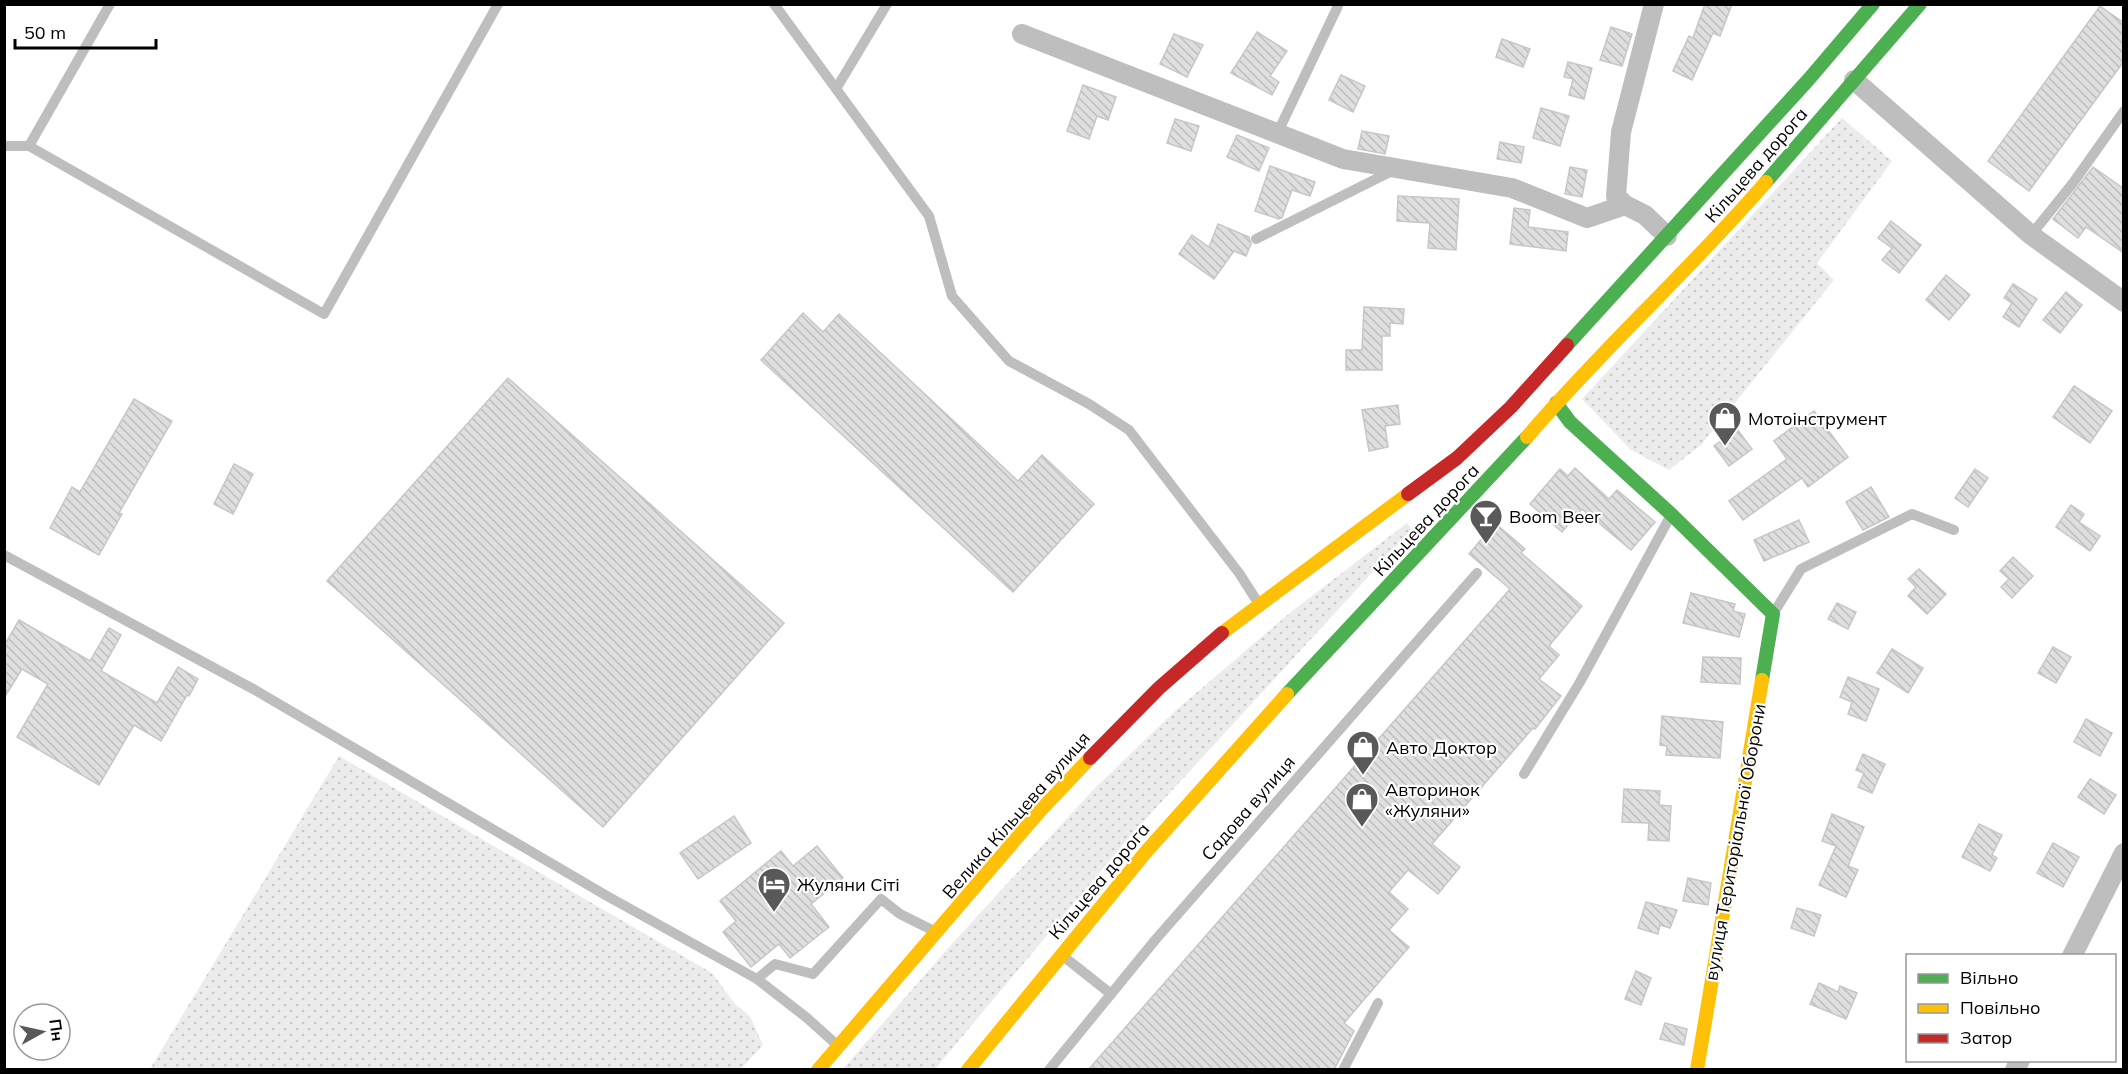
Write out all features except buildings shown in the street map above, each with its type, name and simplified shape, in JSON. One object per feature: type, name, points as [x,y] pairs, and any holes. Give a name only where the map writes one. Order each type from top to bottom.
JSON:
[{"type":"main road","name":"Кільцева дорога","points":[[1259,603],[1456,458],[1510,407],[1809,79],[1874,4]]},
{"type":"main road","name":"Кільцева дорога","points":[[968,1070],[1145,853],[1268,714],[1510,456],[1556,403],[1724,231],[1920,4]]},
{"type":"main road","points":[[1556,403],[1570,422],[1671,515],[1773,614]]},
{"type":"main road","name":"Велика Кільцева вулиця","points":[[818,1070],[1039,812],[1122,724],[1202,649],[1259,603]]},
{"type":"main road","name":"вулиця Територіальної Оборони","points":[[1697,1070],[1773,614]]},
{"type":"street","points":[[1654,4],[1620,132],[1616,196],[1625,205],[1645,215],[1667,236]]},
{"type":"street","points":[[1022,34],[1343,159],[1512,188],[1587,218],[1625,205]]},
{"type":"street","points":[[1854,80],[2031,235],[2124,302]]},
{"type":"street","points":[[2073,954],[2124,853]]},
{"type":"lane","points":[[29,146],[110,4]]},
{"type":"lane","points":[[4,146],[29,146],[324,314],[498,4]]},
{"type":"lane","points":[[774,4],[929,216],[952,296],[1009,361],[1089,404],[1129,430],[1239,573],[1259,603]]},
{"type":"lane","points":[[836,89],[887,4]]},
{"type":"lane","points":[[1277,134],[1338,6]]},
{"type":"lane","points":[[2031,235],[2073,183],[2124,111]]},
{"type":"lane","points":[[1256,239],[1397,169]]},
{"type":"lane","name":"вулиця Територіальної Оборони","points":[[1773,614],[1801,569],[1912,514],[1954,530]]},
{"type":"lane","points":[[1524,774],[1580,682],[1671,515]]},
{"type":"lane","points":[[4,555],[255,690],[607,896],[757,979],[807,1018],[838,1046]]},
{"type":"lane","name":"Садова вулиця","points":[[1049,1070],[1156,939],[1477,573]]},
{"type":"lane","points":[[757,979],[775,964],[813,974],[881,898],[900,914],[937,933]]},
{"type":"lane","points":[[1061,954],[1112,994]]},
{"type":"lane","points":[[1343,1070],[1378,1003]]},
{"type":"shaded area","points":[[1842,118],[1892,161],[1817,263],[1834,280],[1701,445],[1669,470],[1631,450],[1582,399]]},
{"type":"shaded area","points":[[1407,523],[1412,529],[1132,834],[935,1069],[843,1069],[950,946],[1093,790],[1175,711],[1291,612]]},
{"type":"shaded area","points":[[339,756],[712,973],[735,1004],[750,1016],[763,1045],[740,1070],[150,1069]]},
{"type":"traffic: fast","points":[[1567,345],[1809,79],[1873,4]]},
{"type":"traffic: fast","points":[[1766,182],[1920,4]]},
{"type":"traffic: fast","points":[[1556,403],[1570,422],[1672,515],[1773,614],[1762,680]]},
{"type":"traffic: fast","points":[[1287,694],[1527,437]]},
{"type":"traffic: slow","points":[[1527,437],[1766,182]]},
{"type":"traffic: slow","points":[[1222,633],[1408,494]]},
{"type":"traffic: slow","points":[[1697,1070],[1762,680]]},
{"type":"traffic: slow","points":[[968,1070],[1145,853],[1287,694]]},
{"type":"traffic: slow","points":[[818,1070],[1039,812],[1090,758]]},
{"type":"traffic: jam","points":[[1408,494],[1457,458],[1511,407],[1567,345]]},
{"type":"traffic: jam","points":[[1090,758],[1159,688],[1222,633]]},
{"type":"place","name":"Мотоінструмент","points":[[1725,447]]},
{"type":"place","name":"Boom Beer","points":[[1486,545]]},
{"type":"place","name":"Авто Доктор","points":[[1363,776]]},
{"type":"place","name":"Авторинок «Жуляни»","points":[[1362,828]]},
{"type":"place","name":"Жуляни Сіті","points":[[774,913]]}]
